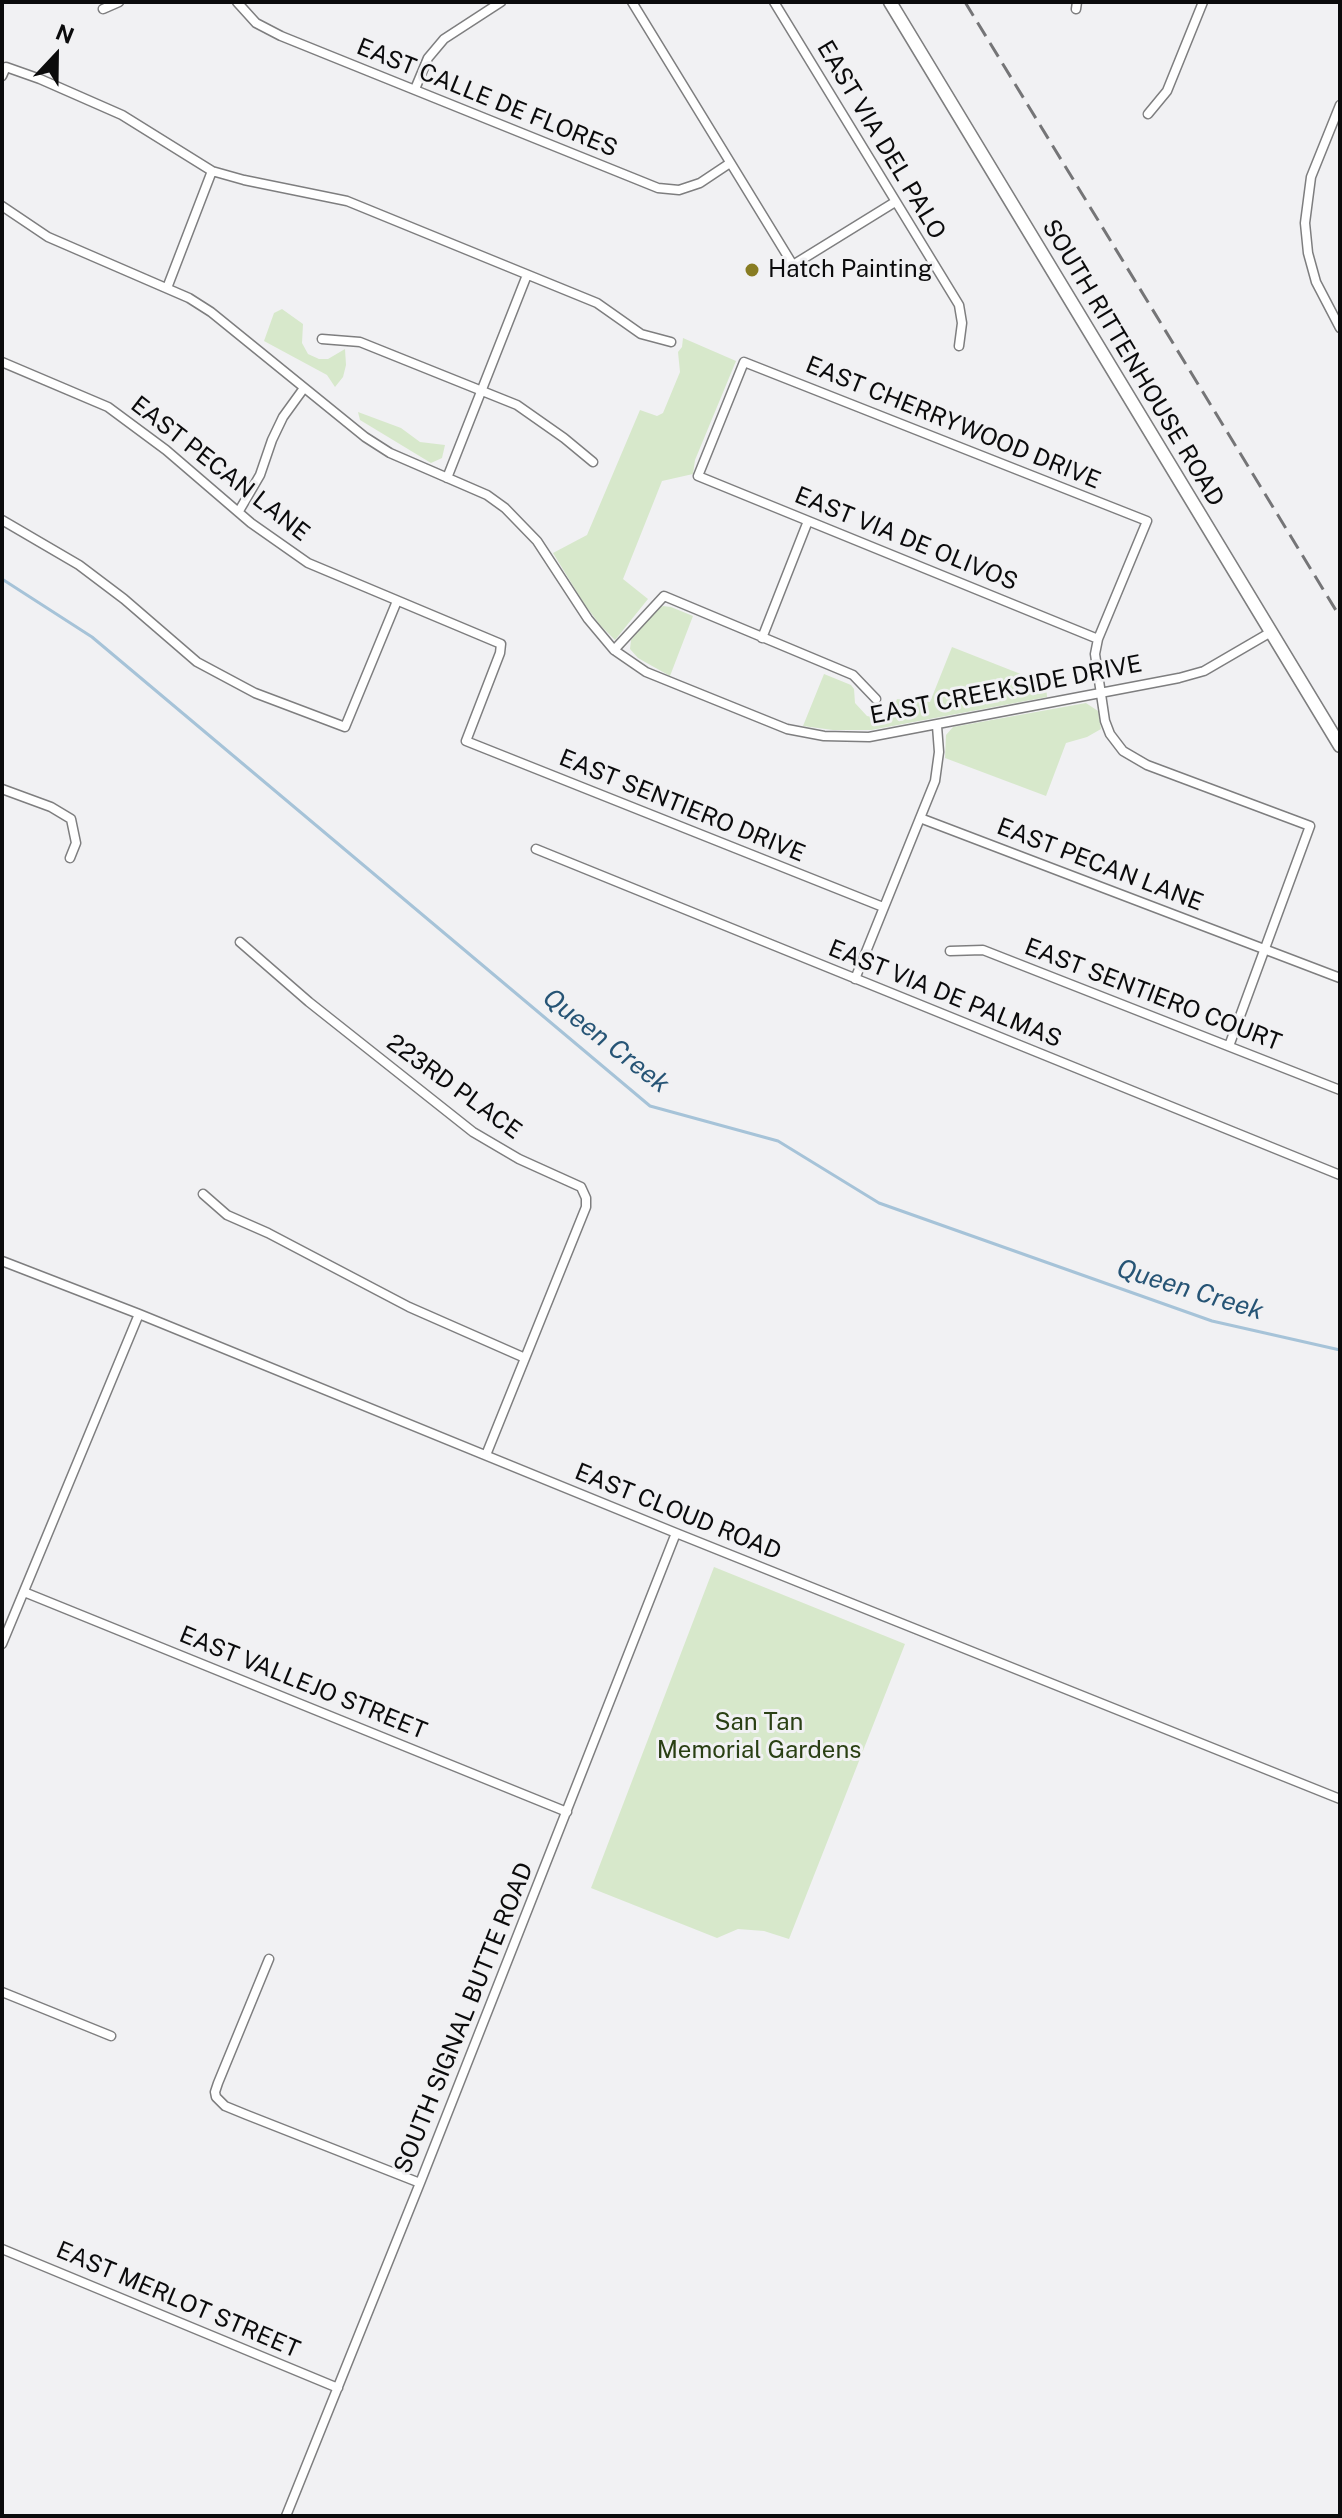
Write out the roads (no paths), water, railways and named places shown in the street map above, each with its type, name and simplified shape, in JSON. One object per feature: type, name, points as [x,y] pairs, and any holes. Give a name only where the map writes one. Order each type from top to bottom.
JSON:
[{"type":"main road","name":"SOUTH RITTENHOUSE ROAD","points":[[890,2],[1340,746]]},
{"type":"street","points":[[103,9],[119,2]]},
{"type":"street","name":"EAST CALLE DE FLORES","points":[[237,2],[256,23],[281,36],[658,188],[679,190],[700,183],[730,163]]},
{"type":"street","points":[[415,89],[428,58],[444,39],[501,2]]},
{"type":"street","points":[[632,2],[793,265],[895,202]]},
{"type":"street","name":"EAST VIA DEL PALO","points":[[774,2],[959,305],[962,323],[959,346]]},
{"type":"street","points":[[1148,114],[1167,91],[1203,2]]},
{"type":"street","points":[[4,72],[40,79],[122,115],[212,171],[347,201],[597,303],[641,334],[671,342]]},
{"type":"street","points":[[1340,105],[1316,163],[1308,193],[1305,223],[1308,253],[1321,296],[1340,328]]},
{"type":"street","points":[[1330,129],[1340,133]]},
{"type":"street","points":[[167,288],[212,171]]},
{"type":"street","name":"EAST CREEKSIDE DRIVE","points":[[2,206],[48,237],[167,288],[211,312],[378,445],[487,495],[522,523],[537,541],[588,619],[614,650],[646,672],[787,729],[824,736],[869,737],[1194,675],[1271,632]]},
{"type":"street","points":[[447,478],[527,275]]},
{"type":"street","points":[[322,339],[360,342],[517,405],[593,462]]},
{"type":"street","name":"EAST PECAN LANE","points":[[2,362],[108,407],[139,428],[251,523],[308,563],[501,644],[466,741]]},
{"type":"street","name":"EAST VIA DE OLIVOS","points":[[744,362],[698,476],[1098,639]]},
{"type":"street","name":"EAST CHERRYWOOD DRIVE","points":[[744,362],[1147,521],[1098,639]]},
{"type":"street","points":[[239,511],[260,475],[283,417],[304,388]]},
{"type":"street","points":[[2,520],[79,565],[197,662],[255,693],[345,727],[397,601]]},
{"type":"street","points":[[762,638],[808,521]]},
{"type":"street","points":[[614,650],[664,596],[853,675],[876,699]]},
{"type":"street","points":[[1098,639],[1095,654],[1105,721],[1110,734],[1123,751],[1135,760],[1310,826],[1229,1046]]},
{"type":"street","points":[[855,979],[935,781],[939,752],[937,726]]},
{"type":"street","name":"EAST SENTIERO DRIVE","points":[[466,741],[883,907]]},
{"type":"street","points":[[2,789],[51,807],[71,819],[76,843],[70,858]]},
{"type":"street","name":"EAST PECAN LANE","points":[[920,818],[1340,978]]},
{"type":"street","name":"EAST VIA DE PALMAS","points":[[536,849],[1340,1175]]},
{"type":"street","name":"223RD PLACE","points":[[240,942],[350,1035],[473,1132],[519,1159],[581,1187],[586,1207],[486,1455]]},
{"type":"street","name":"EAST SENTIERO COURT","points":[[950,951],[983,950],[1340,1090]]},
{"type":"street","points":[[203,1194],[227,1215],[268,1233],[409,1307],[525,1358]]},
{"type":"street","name":"EAST CLOUD ROAD","points":[[2,1261],[1340,1799]]},
{"type":"street","points":[[2,1644],[139,1314]]},
{"type":"street","name":"SOUTH SIGNAL BUTTE ROAD","points":[[286,2516],[676,1533]]},
{"type":"street","name":"EAST VALLEJO STREET","points":[[24,1592],[567,1812]]},
{"type":"street","points":[[269,1959],[218,2083],[216,2097],[225,2106],[420,2183]]},
{"type":"street","points":[[2,1992],[111,2036]]},
{"type":"street","name":"EAST MERLOT STREET","points":[[2,2249],[338,2388]]},
{"type":"waterway","name":"Queen Creek","points":[[2,579],[92,637],[650,1106],[778,1141],[879,1203],[1212,1321],[1340,1350]]},
{"type":"railway","points":[[965,2],[1340,617]]},
{"type":"place","name":"Hatch Painting","points":[[752,270]]},
{"type":"park label","name":"San Tan Memorial Gardens","points":[[759,1737]]}]
